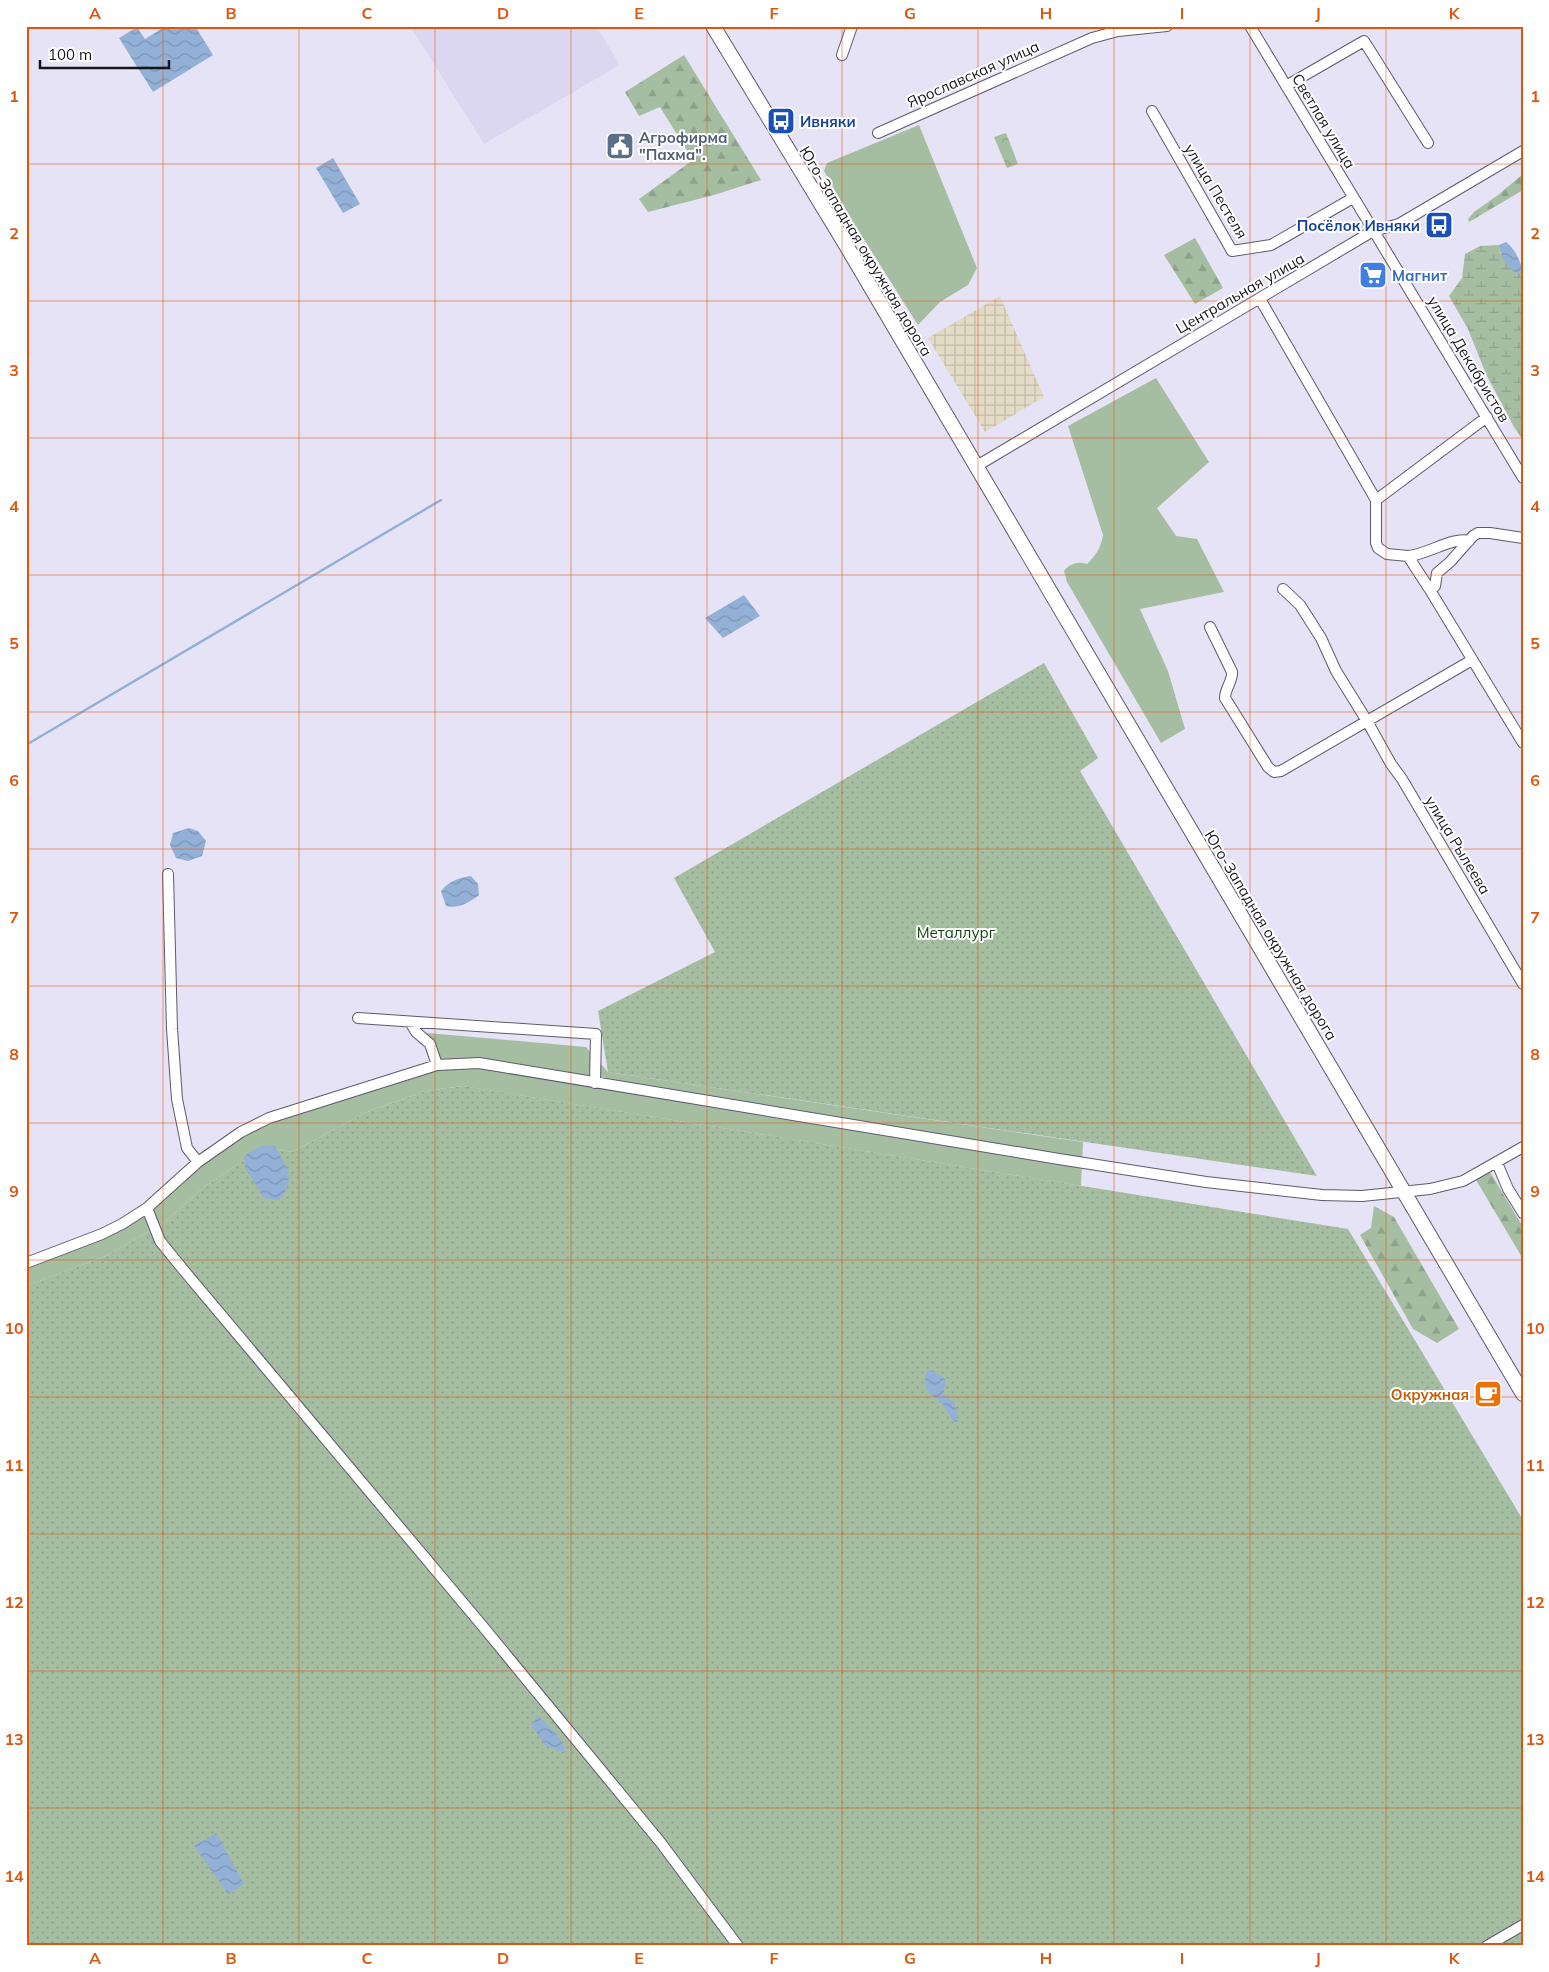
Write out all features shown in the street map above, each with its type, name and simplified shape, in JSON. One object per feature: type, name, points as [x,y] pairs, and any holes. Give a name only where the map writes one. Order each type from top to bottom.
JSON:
[{"type":"highway","name":"Юго-Западная окружная дорога","points":[[712,26],[842,240],[1523,1394]]},
{"type":"street","points":[[842,55],[852,26]]},
{"type":"street","name":"Ярославская улица","points":[[878,133],[1092,38],[1111,32],[1167,26]]},
{"type":"street","name":"Светлая улица","points":[[1250,26],[1373,231]]},
{"type":"street","points":[[1286,86],[1364,41],[1428,143]]},
{"type":"street","name":"улица Пестеля","points":[[1152,111],[1232,251],[1271,245],[1353,198]]},
{"type":"street","name":"Центральная улица","points":[[975,467],[1373,231],[1399,224],[1523,151]]},
{"type":"street","name":"улица Декабристов","points":[[1373,231],[1523,478]]},
{"type":"street","points":[[1260,299],[1376,500],[1378,548],[1387,554],[1419,556],[1457,540],[1469,541]]},
{"type":"street","points":[[1376,500],[1487,417]]},
{"type":"street","points":[[1430,590],[1435,586],[1434,579],[1437,573],[1478,533],[1523,538]]},
{"type":"street","points":[[1408,556],[1523,743]]},
{"type":"street","name":"улица Рылеева","points":[[1283,589],[1300,605],[1316,630],[1336,671],[1523,984]]},
{"type":"street","points":[[1210,627],[1232,672],[1232,679],[1225,698],[1268,767],[1274,772],[1281,771],[1472,660]]},
{"type":"street","points":[[168,874],[172,1029],[177,1099],[187,1148],[198,1162]]},
{"type":"street","points":[[358,1018],[596,1034],[595,1084]]},
{"type":"street","points":[[410,1022],[416,1032],[430,1044],[437,1065]]},
{"type":"street","points":[[26,1263],[102,1234],[122,1224],[147,1208],[198,1162],[241,1132],[270,1118],[437,1065],[479,1063],[595,1084],[1206,1182],[1344,1196],[1430,1189],[1463,1182],[1523,1147]]},
{"type":"street","points":[[1497,1163],[1508,1189],[1523,1213]]},
{"type":"street","points":[[147,1208],[160,1240],[181,1267],[484,1628],[661,1843],[738,1946]]},
{"type":"street","points":[[1487,1946],[1523,1925]]},
{"type":"shaded area","points":[[410,26],[596,26],[620,65],[484,144]]},
{"type":"shaded area","points":[[1000,296],[1044,397],[985,432],[928,338]]},
{"type":"green space","points":[[684,55],[761,180],[714,195],[648,212],[639,199],[693,160],[660,107],[639,116],[625,92]]},
{"type":"green space","points":[[919,125],[977,268],[968,285],[940,302],[918,325],[850,217],[824,171],[827,163]]},
{"type":"green space","points":[[1006,133],[1018,164],[1007,168],[994,137]]},
{"type":"green space","points":[[1523,174],[1523,190],[1469,222],[1468,219],[1474,212]]},
{"type":"green space","points":[[1195,238],[1223,288],[1195,304],[1164,255]]},
{"type":"green space","points":[[1499,245],[1500,253],[1517,274],[1523,270],[1523,440],[1486,374],[1468,329],[1449,296],[1462,278],[1465,254],[1480,246]]},
{"type":"green space","points":[[1156,378],[1209,462],[1157,508],[1176,536],[1197,539],[1224,592],[1140,609],[1168,671],[1185,729],[1161,743],[1067,582],[1064,571],[1074,564],[1087,564],[1098,551],[1103,535],[1068,426]]},
{"type":"green space","name":"Металлург","points":[[1044,663],[1098,758],[1080,771],[1317,1176],[608,1072],[598,1011],[715,952],[674,878]]},
{"type":"green space","points":[[416,1032],[586,1047],[608,1072],[1083,1142],[1081,1186],[462,1086],[425,1091],[367,1112],[292,1152],[263,1147],[204,1187],[165,1222],[108,1255],[26,1286],[26,1263],[122,1224],[241,1132],[437,1064]]},
{"type":"green space","points":[[463,1086],[1348,1229],[1523,1520],[1523,1946],[26,1946],[26,1286],[108,1255],[165,1222],[204,1187],[263,1147],[292,1152],[367,1112],[425,1091]]},
{"type":"green space","points":[[1490,1172],[1523,1227],[1523,1259],[1476,1180]]},
{"type":"green space","points":[[1374,1206],[1394,1217],[1459,1329],[1437,1343],[1413,1329],[1360,1235],[1371,1228]]},
{"type":"water","points":[[166,26],[195,26],[213,55],[153,92],[119,38],[137,27],[145,39]]},
{"type":"water","points":[[333,158],[360,204],[343,213],[316,168]]},
{"type":"water","points":[[1506,242],[1514,251],[1523,270],[1517,274],[1501,254],[1499,245]]},
{"type":"water","points":[[744,595],[760,616],[723,638],[705,618]]},
{"type":"water","points":[[189,828],[198,831],[206,841],[202,856],[188,861],[176,858],[170,845],[173,833]]},
{"type":"water","points":[[471,876],[478,884],[479,895],[463,905],[455,907],[446,906],[441,891],[454,880]]},
{"type":"water","points":[[262,1145],[275,1146],[286,1166],[289,1179],[288,1186],[279,1200],[264,1198],[245,1168],[244,1156]]},
{"type":"water","points":[[928,1370],[934,1371],[946,1380],[943,1394],[955,1406],[957,1423],[943,1405],[926,1389],[925,1376]]},
{"type":"water","points":[[538,1716],[559,1737],[566,1753],[546,1746],[531,1725]]},
{"type":"water","points":[[216,1833],[244,1884],[228,1894],[194,1846]]},
{"type":"waterway","points":[[26,745],[441,500]]},
{"type":"place","name":"Ивняки","points":[[781,121]]},
{"type":"place","name":"Агрофирма \"Пахма\".","points":[[620,146]]},
{"type":"place","name":"Посёлок Ивняки","points":[[1439,225]]},
{"type":"place","name":"Магнит","points":[[1373,275]]},
{"type":"place","name":"Окружная","points":[[1488,1394]]}]
